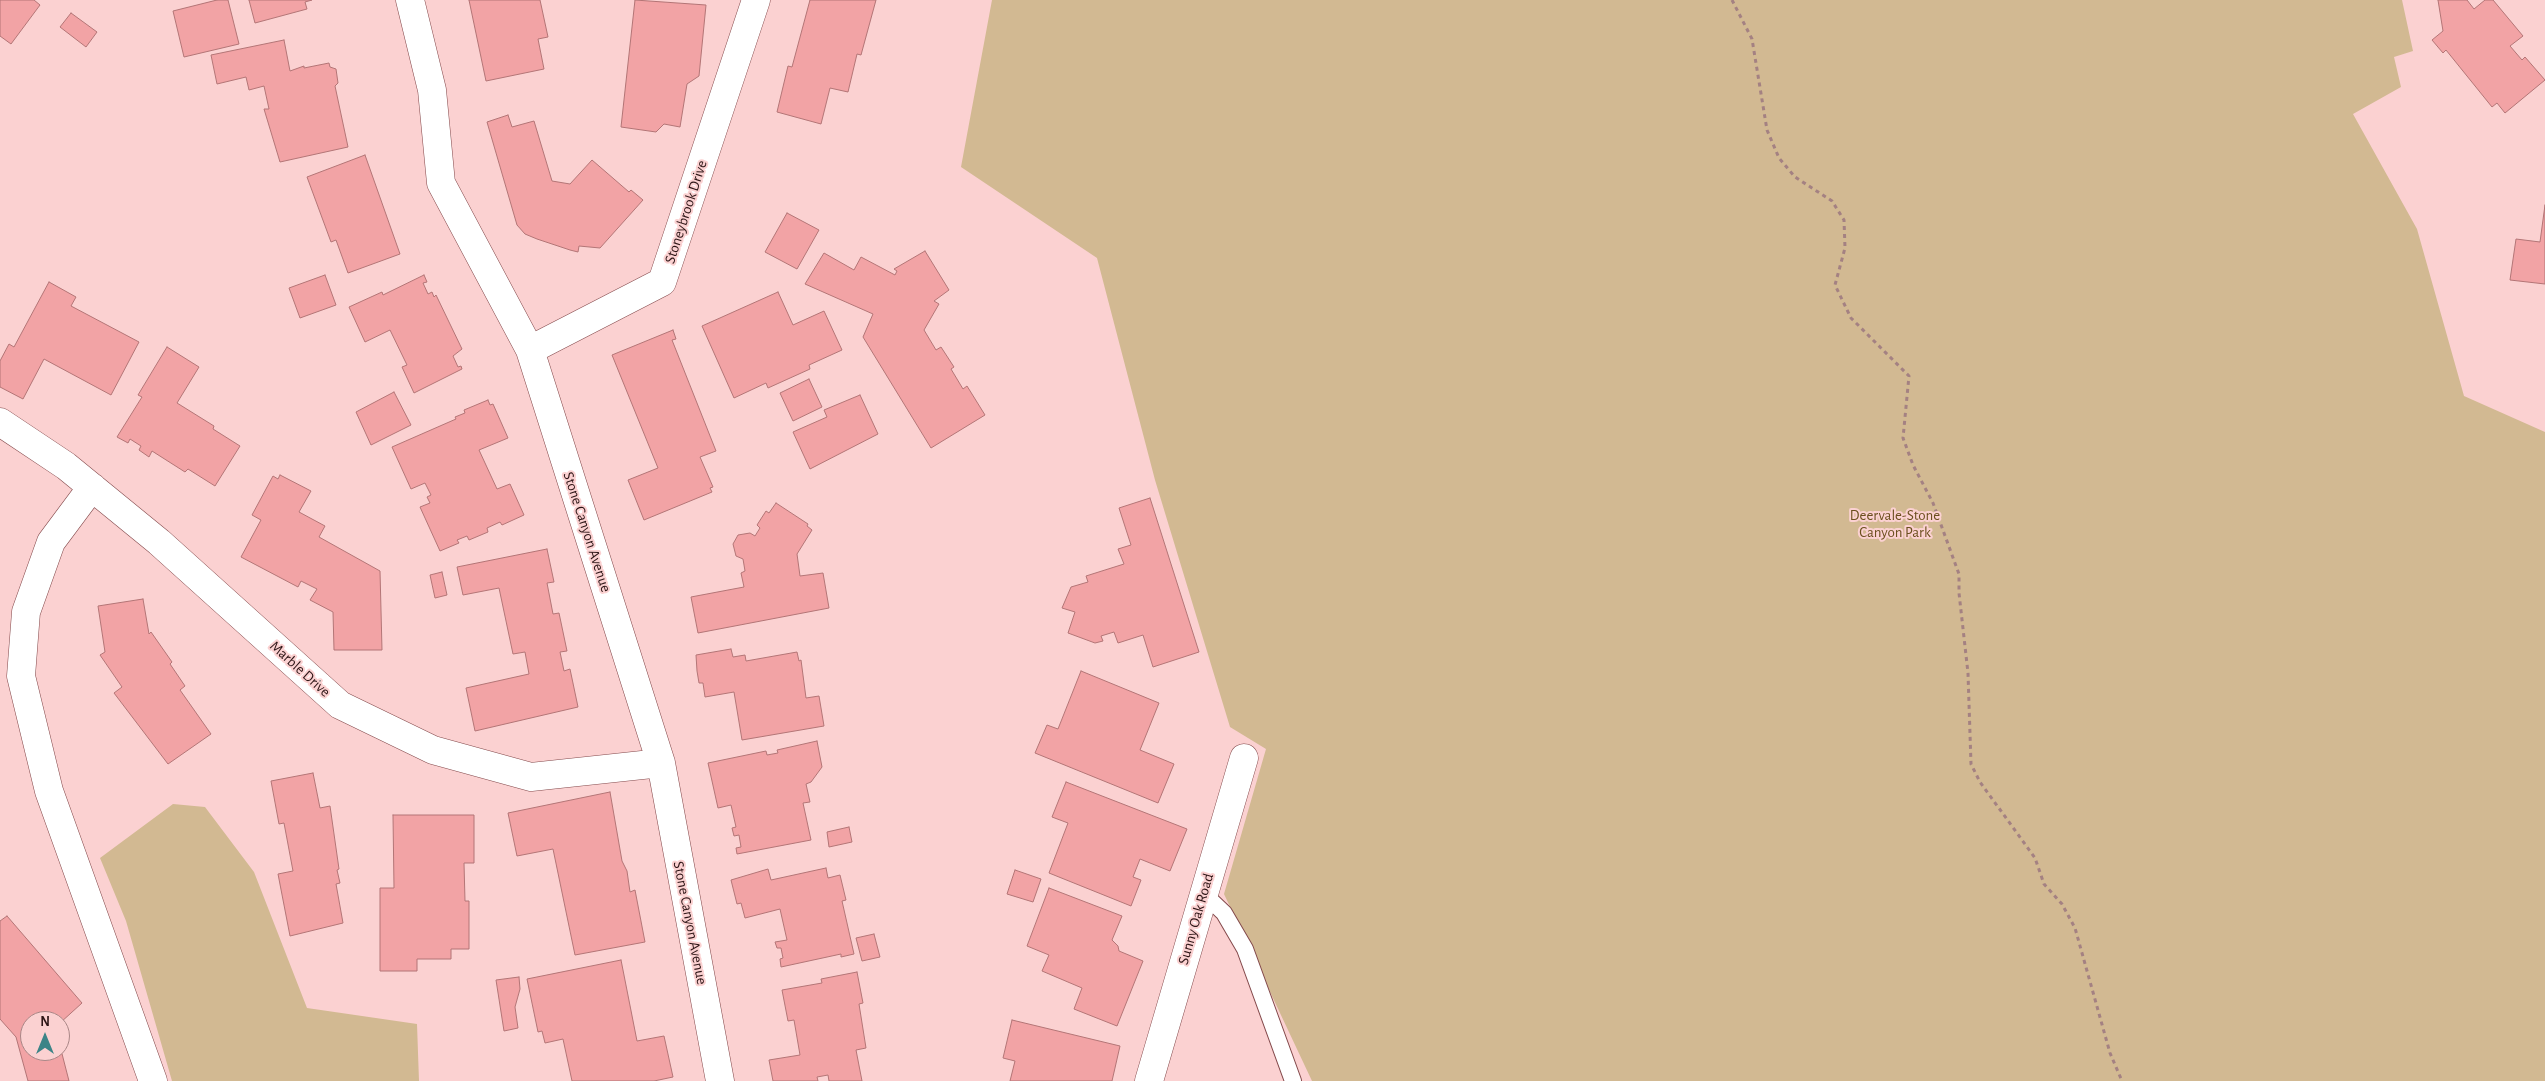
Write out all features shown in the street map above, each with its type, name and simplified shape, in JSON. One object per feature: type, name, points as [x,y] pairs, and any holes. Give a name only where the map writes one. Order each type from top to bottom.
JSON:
[{"type":"street","name":"Stone Canyon Avenue","points":[[410,0],[432,90],[441,183],[530,350],[661,763],[720,1081]]},
{"type":"street","name":"Stoneybrook Drive","points":[[530,350],[662,282],[756,0]]},
{"type":"street","name":"Marble Drive","points":[[0,422],[66,466],[159,542],[340,705],[433,750],[531,777],[661,763]]},
{"type":"street","points":[[92,487],[52,542],[26,612],[21,676],[49,791],[153,1081]]},
{"type":"street","name":"Sunny Oak Road","points":[[1149,1081],[1244,758]]},
{"type":"lane","points":[[1204,894],[1224,913],[1245,949],[1293,1081]]},
{"type":"path","points":[[1732,0],[1752,39],[1768,130],[1779,158],[1795,177],[1832,201],[1844,220],[1845,248],[1835,285],[1851,318],[1909,376],[1904,438],[1913,465],[1933,503],[1959,574],[1959,593],[1968,673],[1971,764],[1980,782],[2035,858],[2044,884],[2062,904],[2075,928],[2110,1053],[2122,1081]]},
{"type":"green space","name":"Deervale-Stone Canyon Park","points":[[992,0],[2402,0],[2413,51],[2394,57],[2401,87],[2353,114],[2417,229],[2464,396],[2545,432],[2545,1081],[1312,1081],[1224,894],[1266,749],[1230,727],[1155,480],[1097,258],[961,167]]},
{"type":"green space","points":[[173,804],[205,807],[254,872],[307,1008],[417,1024],[419,1081],[172,1081],[126,921],[100,858]]},
{"type":"building","points":[[0,0],[34,0],[40,5],[11,44],[0,36]]},
{"type":"building","points":[[217,0],[228,0],[239,44],[184,57],[173,11]]},
{"type":"building","points":[[249,0],[312,0],[305,2],[307,9],[255,23]]},
{"type":"building","points":[[469,0],[540,0],[548,37],[538,39],[544,69],[486,81]]},
{"type":"building","points":[[635,0],[706,5],[699,76],[687,84],[680,127],[664,124],[656,132],[621,127]]},
{"type":"building","points":[[810,0],[876,0],[861,55],[857,54],[848,92],[830,88],[821,124],[777,112],[788,66],[792,67]]},
{"type":"building","points":[[2438,0],[2467,0],[2474,9],[2485,0],[2493,0],[2523,36],[2510,46],[2522,60],[2525,57],[2545,80],[2505,113],[2497,103],[2492,107],[2446,50],[2443,53],[2432,40],[2443,31]]},
{"type":"building","points":[[71,13],[97,32],[86,47],[60,27]]},
{"type":"building","points":[[284,40],[290,71],[304,66],[304,68],[329,63],[330,67],[336,69],[338,83],[335,86],[348,147],[280,162],[264,109],[269,109],[264,86],[249,90],[246,77],[217,84],[211,55]]},
{"type":"building","points":[[508,115],[512,127],[534,121],[552,181],[570,184],[592,160],[629,192],[631,190],[643,200],[600,248],[579,246],[578,252],[570,250],[525,234],[517,225],[487,122]]},
{"type":"building","points":[[365,155],[400,254],[348,273],[336,240],[331,242],[307,177]]},
{"type":"building","points":[[2545,205],[2545,284],[2510,280],[2516,239],[2540,242]]},
{"type":"building","points":[[787,213],[819,230],[797,269],[765,252]]},
{"type":"building","points":[[925,251],[949,290],[934,301],[939,304],[924,330],[936,350],[941,347],[954,367],[951,369],[963,389],[967,386],[985,415],[931,448],[863,337],[873,314],[805,284],[824,253],[854,270],[861,257],[895,275],[897,271],[894,269]]},
{"type":"building","points":[[325,275],[336,305],[300,318],[289,288]]},
{"type":"building","points":[[424,275],[427,282],[423,283],[428,294],[432,292],[434,297],[436,295],[462,349],[453,356],[458,367],[461,366],[462,369],[414,393],[402,367],[407,365],[390,330],[365,342],[349,307],[382,292],[383,295]]},
{"type":"building","points":[[49,282],[76,297],[71,306],[139,342],[111,395],[44,359],[23,399],[0,387],[0,361],[9,344],[14,347]]},
{"type":"building","points":[[778,292],[793,325],[824,311],[842,350],[809,365],[810,369],[768,388],[766,383],[734,398],[702,326]]},
{"type":"building","points":[[673,330],[676,339],[672,340],[716,451],[700,457],[713,487],[710,488],[712,492],[644,520],[628,480],[658,468],[612,355]]},
{"type":"building","points":[[167,347],[199,367],[177,403],[214,426],[213,429],[240,446],[215,486],[188,469],[185,472],[152,451],[149,457],[139,450],[141,446],[130,439],[128,443],[117,437],[142,397],[138,395]]},
{"type":"building","points":[[809,379],[822,407],[793,421],[780,393]]},
{"type":"building","points":[[394,392],[411,425],[371,445],[356,412]]},
{"type":"building","points":[[860,395],[878,434],[810,469],[793,432],[827,417],[824,410]]},
{"type":"building","points":[[488,400],[490,405],[493,404],[508,438],[479,450],[497,489],[510,484],[524,515],[502,525],[500,522],[487,528],[488,532],[469,540],[467,536],[457,540],[459,543],[440,551],[420,507],[430,503],[427,497],[431,495],[425,483],[411,489],[392,447],[456,419],[455,417],[465,413],[464,410]]},
{"type":"building","points":[[280,475],[311,491],[299,512],[325,526],[319,537],[380,571],[382,650],[334,650],[333,612],[310,600],[317,589],[301,581],[298,587],[241,557],[261,520],[252,515],[273,476],[278,479]]},
{"type":"building","points":[[1150,498],[1199,652],[1153,667],[1143,635],[1118,643],[1114,632],[1101,636],[1103,641],[1095,643],[1068,633],[1075,612],[1062,608],[1071,587],[1088,582],[1086,576],[1124,564],[1118,549],[1131,545],[1119,508]]},
{"type":"building","points":[[776,503],[808,524],[807,526],[812,530],[797,554],[800,576],[823,573],[829,608],[698,633],[691,597],[744,587],[741,573],[745,571],[743,559],[736,556],[733,544],[738,535],[750,533],[755,536],[760,528],[757,525],[766,511],[769,513]]},
{"type":"building","points":[[547,549],[554,582],[547,583],[553,614],[559,613],[567,651],[560,652],[564,671],[570,669],[578,707],[475,731],[466,688],[529,674],[525,652],[513,654],[499,588],[463,595],[457,567]]},
{"type":"building","points":[[442,572],[447,595],[435,598],[430,575]]},
{"type":"building","points":[[143,599],[149,634],[151,632],[172,662],[170,664],[185,686],[180,690],[211,734],[168,764],[114,693],[122,687],[100,655],[105,652],[98,606]]},
{"type":"building","points":[[731,649],[733,657],[745,655],[746,661],[797,652],[799,661],[801,660],[806,698],[819,696],[824,726],[742,740],[734,692],[705,697],[703,683],[699,683],[697,671],[696,655]]},
{"type":"building","points":[[1081,671],[1159,703],[1140,750],[1174,764],[1158,803],[1035,753],[1047,725],[1058,729]]},
{"type":"building","points":[[817,741],[822,767],[811,782],[806,784],[810,802],[803,803],[811,840],[737,854],[736,848],[741,847],[739,835],[734,836],[732,828],[736,827],[731,805],[718,808],[708,763],[766,751],[767,755],[778,753],[777,750]]},
{"type":"building","points":[[313,773],[320,808],[330,806],[339,869],[337,870],[340,883],[336,884],[343,923],[290,936],[278,874],[293,871],[284,823],[279,824],[271,781]]},
{"type":"building","points":[[1066,782],[1187,829],[1170,871],[1140,859],[1133,877],[1141,880],[1131,906],[1049,873],[1068,823],[1052,817]]},
{"type":"building","points":[[610,792],[622,861],[627,871],[630,892],[635,890],[645,942],[575,955],[553,849],[517,856],[508,813]]},
{"type":"building","points":[[393,815],[474,815],[474,863],[464,863],[465,901],[469,901],[469,949],[451,949],[451,959],[417,959],[417,971],[380,971],[380,888],[394,888]]},
{"type":"building","points":[[849,827],[852,842],[829,847],[827,832]]},
{"type":"building","points":[[826,868],[828,878],[840,875],[846,900],[842,901],[854,954],[841,957],[841,954],[781,967],[780,959],[783,958],[781,948],[777,948],[775,942],[787,940],[780,909],[745,918],[741,903],[737,904],[731,880],[768,869],[771,880]]},
{"type":"building","points":[[1015,870],[1041,879],[1033,902],[1007,894]]},
{"type":"building","points":[[1049,888],[1122,916],[1112,940],[1118,946],[1119,951],[1143,961],[1117,1026],[1074,1009],[1082,988],[1042,971],[1049,955],[1027,946]]},
{"type":"building","points":[[7,916],[82,1003],[70,1014],[70,1011],[20,1011],[20,1052],[16,1037],[0,1019],[0,921]]},
{"type":"building","points":[[874,934],[880,957],[862,961],[856,938]]},
{"type":"building","points":[[621,960],[637,1041],[664,1036],[673,1077],[654,1081],[572,1081],[563,1039],[545,1043],[542,1031],[538,1032],[527,979]]},
{"type":"building","points":[[857,972],[863,1003],[859,1004],[866,1048],[856,1050],[862,1081],[829,1081],[828,1075],[817,1077],[818,1081],[773,1081],[769,1060],[800,1055],[794,1020],[788,1021],[782,990],[822,983],[821,979]]},
{"type":"building","points":[[519,977],[520,989],[515,1007],[518,1028],[504,1031],[496,980]]},
{"type":"building","points":[[1012,1020],[1120,1046],[1112,1081],[1010,1081],[1015,1061],[1003,1058]]},
{"type":"building","points":[[23,1061],[64,1061],[69,1081],[28,1081]]}]
